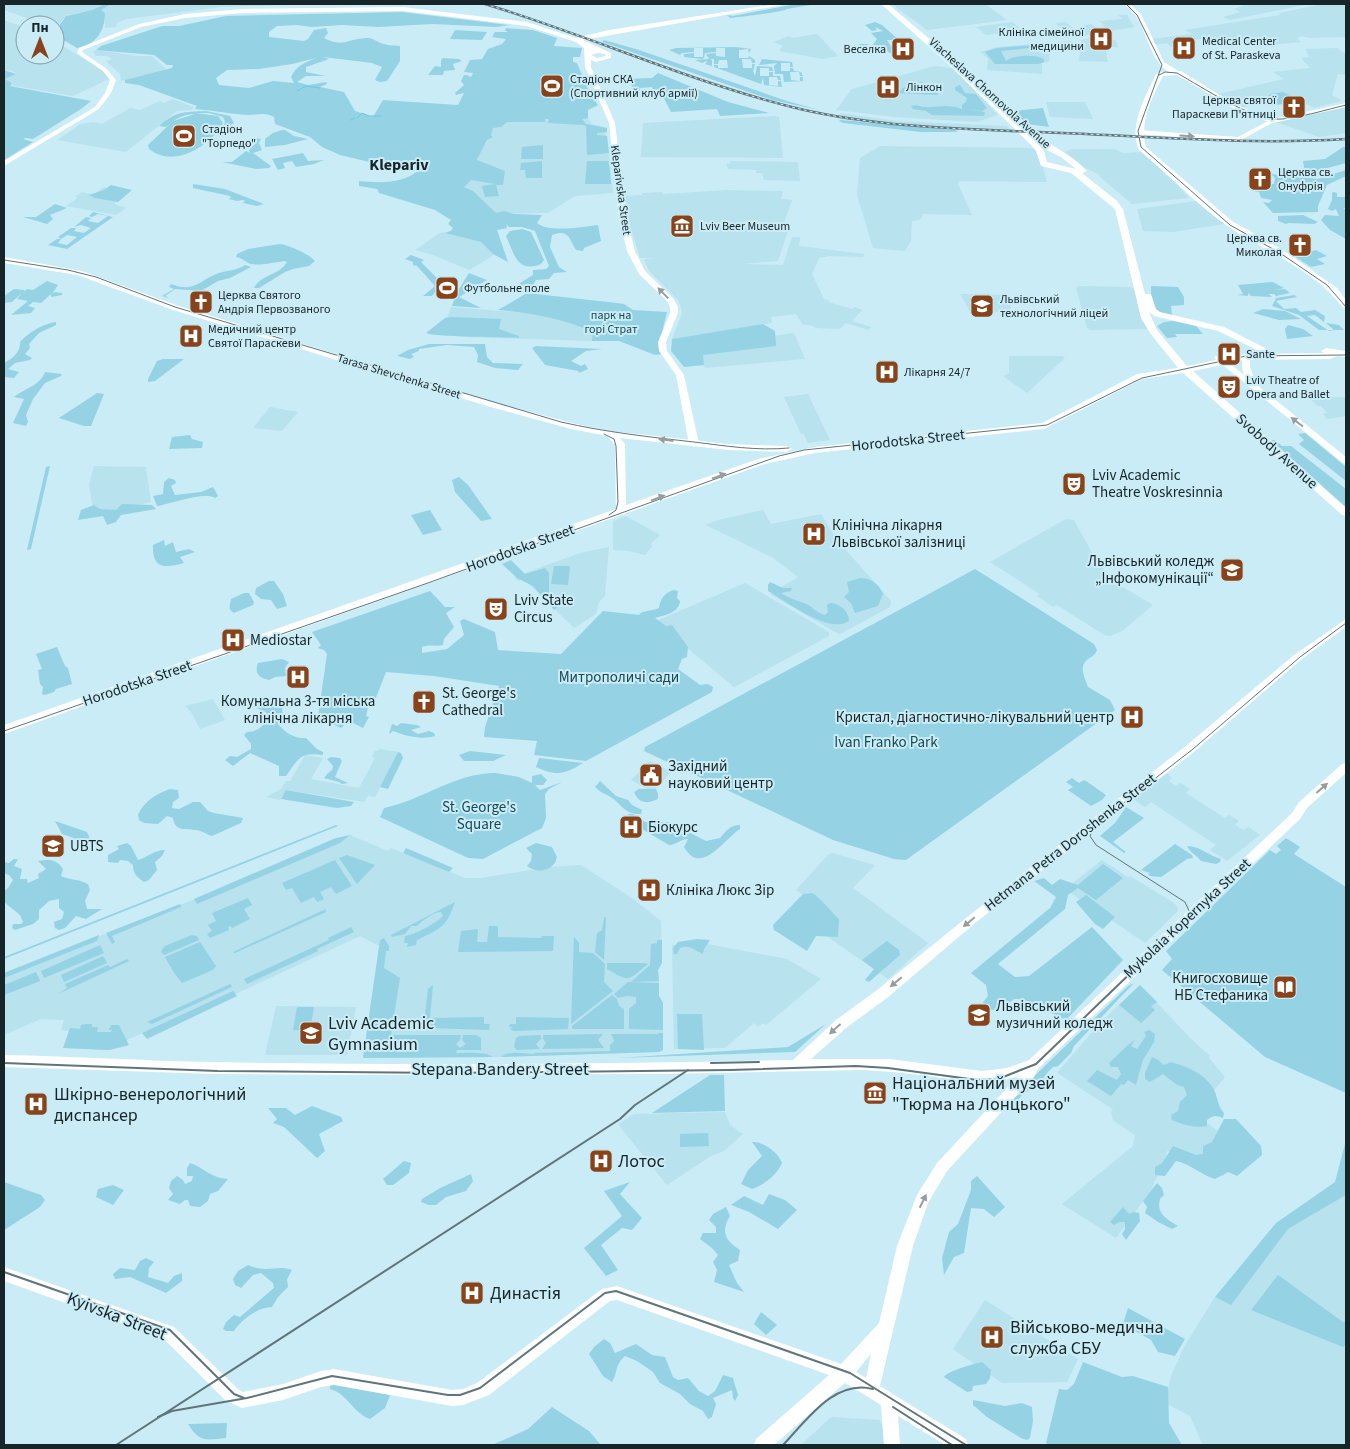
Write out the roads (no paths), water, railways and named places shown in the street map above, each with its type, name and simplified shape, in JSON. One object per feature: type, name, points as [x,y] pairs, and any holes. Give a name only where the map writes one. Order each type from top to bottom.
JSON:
[{"type":"main road","points":[[590,43],[618,31],[786,4]]},
{"type":"main road","name":"Viacheslava Chornovola Avenue","points":[[884,4],[948,59],[1038,146],[1044,164],[1051,167],[1064,168]]},
{"type":"main road","name":"Viacheslava Chornovola Avenue","points":[[890,4],[953,57],[1041,142],[1071,161],[1126,208],[1152,310],[1157,314],[1172,319]]},
{"type":"main road","points":[[1127,4],[1138,14],[1151,45],[1162,64],[1248,111],[1269,119],[1278,120]]},
{"type":"main road","points":[[4,164],[97,108],[103,100],[113,80],[105,70],[79,52],[81,49],[128,30],[168,19],[242,11],[403,9],[527,24],[590,43],[610,54],[610,57],[591,62],[587,61]]},
{"type":"main road","points":[[587,61],[590,43]]},
{"type":"main road","points":[[587,61],[592,52],[602,51]]},
{"type":"main road","name":"Kleparivska Street","points":[[587,61],[612,123],[623,220],[631,251],[639,267],[670,300],[674,307],[674,314],[662,342],[663,351],[680,375],[694,444]]},
{"type":"main road","points":[[1162,64],[1138,132],[1142,148],[1229,223],[1284,254],[1330,286],[1346,306]]},
{"type":"main road","points":[[1160,74],[1178,73]]},
{"type":"main road","points":[[1138,132],[1239,139],[1270,122],[1346,105]]},
{"type":"main road","points":[[1064,168],[1070,166],[1071,161]]},
{"type":"main road","points":[[1064,168],[1077,172],[1119,209],[1132,257],[1137,289],[1146,318],[1153,331],[1183,367]]},
{"type":"main road","name":"Tarasa Shevchenka Street","points":[[4,260],[79,273],[176,308],[543,419],[610,434],[694,444],[776,450],[803,447]]},
{"type":"main road","points":[[1153,331],[1151,325],[1172,319],[1221,330],[1266,351]]},
{"type":"main road","points":[[1244,342],[1247,355],[1246,367],[1252,384]]},
{"type":"main road","points":[[1247,355],[1266,351],[1326,351],[1334,354]]},
{"type":"main road","points":[[1247,355],[1330,356],[1346,354]]},
{"type":"main road","name":"Horodotska Street","points":[[803,447],[1044,426],[1055,422],[1140,376],[1247,355]]},
{"type":"main road","points":[[1221,360],[1346,461]]},
{"type":"main road","name":"Svobody Avenue","points":[[1183,367],[1346,514]]},
{"type":"main road","name":"Horodotska Street","points":[[4,730],[750,465],[804,451],[1000,429]]},
{"type":"main road","points":[[610,434],[620,444],[624,511]]},
{"type":"main road","points":[[620,444],[636,437]]},
{"type":"main road","points":[[745,449],[752,458],[750,465]]},
{"type":"main road","name":"Hetmana Petra Doroshenka Street","points":[[796,1065],[841,1024],[882,994],[970,921],[1191,748],[1298,657],[1346,622]]},
{"type":"main road","name":"Mykolaia Kopernyka Street","points":[[871,1390],[905,1246],[922,1200],[942,1167],[1029,1073],[1034,1064],[1189,915],[1296,816],[1303,805],[1346,767]]},
{"type":"main road","name":"Stepana Bandery Street","points":[[4,1061],[212,1068],[353,1069],[654,1068],[890,1064],[982,1077],[996,1076],[1034,1064]]},
{"type":"main road","points":[[996,1076],[1007,1086],[1009,1094]]},
{"type":"main road","name":"Kyivska Street","points":[[4,1274],[168,1332],[232,1395],[242,1400],[334,1377],[452,1398],[463,1397],[483,1390],[608,1294],[617,1293],[844,1373]]},
{"type":"main road","name":"Mykolaia Kopernyka Street","points":[[762,1445],[844,1373],[886,1327]]},
{"type":"main road","points":[[844,1373],[960,1445]]},
{"type":"main road","points":[[889,1400],[892,1445]]},
{"type":"waterway","points":[[297,91],[306,86],[320,88]]},
{"type":"waterway","points":[[357,118],[362,113],[369,116],[381,116]]},
{"type":"waterway","points":[[351,120],[355,118]]},
{"type":"tram line","points":[[1126,4],[1137,15],[1162,65],[1138,131],[1141,147],[1230,225],[1280,253],[1327,285],[1346,307]]},
{"type":"tram line","points":[[1159,75],[1165,72],[1177,73],[1228,102],[1257,115],[1270,118],[1298,117],[1346,105]]},
{"type":"tram line","points":[[4,260],[68,270],[96,277],[175,307],[561,422],[627,434],[730,446],[765,449],[789,448]]},
{"type":"tram line","points":[[4,731],[425,584],[779,456],[804,450],[1047,425],[1142,378],[1246,356],[1346,355]]},
{"type":"tram line","points":[[604,434],[614,439],[616,446],[618,502],[616,510],[609,515]]},
{"type":"tram line","points":[[1166,939],[1191,915],[1185,902],[1096,845],[1090,836],[1094,826],[1193,749],[1300,657],[1346,623]]},
{"type":"tram line","points":[[687,1070],[856,1066],[888,1068],[977,1080],[998,1079],[1036,1064],[1167,938]]},
{"type":"tram line","points":[[711,1063],[759,1062]]},
{"type":"tram line","points":[[4,1063],[218,1071],[450,1073],[687,1070]]},
{"type":"tram line","points":[[219,1379],[620,1119],[635,1105],[687,1070]]},
{"type":"tram line","points":[[4,1272],[170,1330],[219,1379]]},
{"type":"tram line","points":[[162,1415],[172,1411],[247,1398],[332,1376],[448,1395],[460,1395],[480,1388],[605,1293],[616,1291],[850,1373],[966,1445]]},
{"type":"tram line","points":[[162,1415],[219,1379]]},
{"type":"tram line","points":[[219,1379],[234,1394],[244,1398]]},
{"type":"tram line","points":[[783,1445],[822,1404],[834,1396],[846,1390],[859,1388],[873,1389]]},
{"type":"tram line","points":[[893,1407],[952,1445]]},
{"type":"tram line","points":[[116,1445],[162,1415]]},
{"type":"tram line","points":[[158,1417],[162,1415]]},
{"type":"railway","points":[[485,4],[720,86],[800,109],[832,116],[865,121],[964,129],[1240,141],[1346,139]]},
{"type":"place","name":"Клініка сімейної медицини","points":[[1101,39]]},
{"type":"place","name":"Medical Center of St. Paraskeva","points":[[1184,48]]},
{"type":"place","name":"Веселка","points":[[903,49]]},
{"type":"place","name":"Стадіон СКА (Спортивний клуб армії)","points":[[552,86]]},
{"type":"place","name":"Лінкон","points":[[888,87]]},
{"type":"place","name":"Церква святої Параскеви П'ятниці","points":[[1294,107]]},
{"type":"place","name":"Стадіон \"Торпедо\"","points":[[184,136]]},
{"type":"place","name":"Церква св. Онуфрія","points":[[1260,179]]},
{"type":"place","name":"Lviv Beer Museum","points":[[682,226]]},
{"type":"place","name":"Церква св. Миколая","points":[[1300,245]]},
{"type":"place","name":"Футбольне поле","points":[[447,288]]},
{"type":"place","name":"Церква Святого Андрія Первозваного","points":[[201,302]]},
{"type":"place","name":"Львівський технологічний ліцей","points":[[982,306]]},
{"type":"place","name":"Медичний центр Святої Параскеви","points":[[191,336]]},
{"type":"place","name":"Sante","points":[[1229,354]]},
{"type":"place","name":"Лікарня 24/7","points":[[887,372]]},
{"type":"place","name":"Lviv Theatre of Opera and Ballet","points":[[1229,387]]},
{"type":"place","name":"Lviv Academic Theatre Voskresinnia","points":[[1074,484]]},
{"type":"place","name":"Клінічна лікарня Львівської залізниці","points":[[814,534]]},
{"type":"place","name":"Львівський коледж „Інфокомунікації“","points":[[1232,570]]},
{"type":"place","name":"Lviv State Circus","points":[[496,609]]},
{"type":"place","name":"Mediostar","points":[[233,640]]},
{"type":"place","name":"Комунальна 3-тя міська клінічна лікарня","points":[[298,677]]},
{"type":"place","name":"St. George's Cathedral","points":[[424,702]]},
{"type":"place","name":"Кристал, діагностично-лікувальний центр","points":[[1132,717]]},
{"type":"place","name":"Західний науковий центр","points":[[651,775]]},
{"type":"place","name":"Біокурс","points":[[631,827]]},
{"type":"place","name":"UBTS","points":[[53,846]]},
{"type":"place","name":"Клініка Люкс Зір","points":[[649,890]]},
{"type":"place","name":"Книгосховище НБ Стефаника","points":[[1285,987]]},
{"type":"place","name":"Львівський музичний коледж","points":[[979,1015]]},
{"type":"place","name":"Lviv Academic Gymnasium","points":[[311,1033]]},
{"type":"place","name":"Національний музей \"Тюрма на Лонцького\"","points":[[875,1093]]},
{"type":"place","name":"Шкірно-венерологічний диспансер","points":[[36,1104]]},
{"type":"place","name":"Лотос","points":[[601,1161]]},
{"type":"place","name":"Династія","points":[[472,1293]]},
{"type":"place","name":"Військово-медична служба СБУ","points":[[992,1337]]},
{"type":"district","name":"Klepariv","points":[[399,164]]},
{"type":"park label","name":"парк на горі Страт","points":[[611,322]]},
{"type":"park label","name":"Митрополичі сади","points":[[619,677]]},
{"type":"park label","name":"Ivan Franko Park","points":[[886,742]]},
{"type":"park label","name":"St. George's Square","points":[[479,816]]}]
